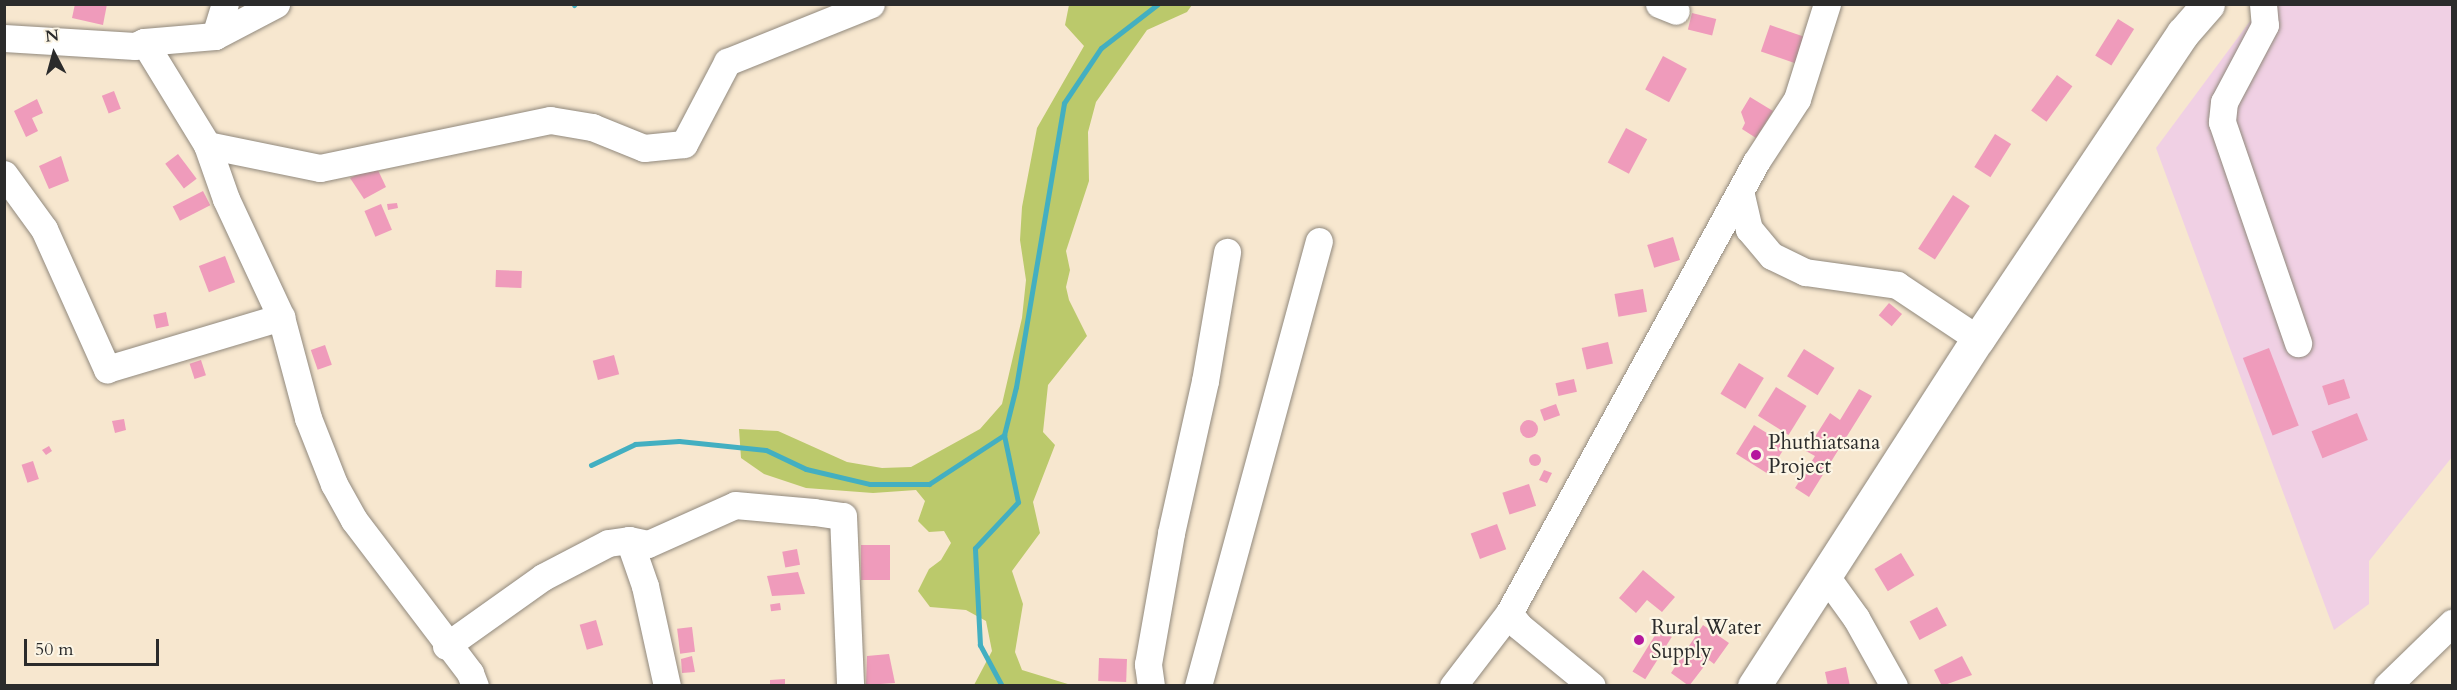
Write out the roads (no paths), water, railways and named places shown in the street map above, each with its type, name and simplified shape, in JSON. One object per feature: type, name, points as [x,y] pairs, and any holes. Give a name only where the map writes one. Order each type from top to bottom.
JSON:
[{"type":"main road","points":[[1754,686],[1978,339],[2183,33],[2208,4]]},
{"type":"street","points":[[215,36],[225,4]]},
{"type":"street","points":[[4,38],[135,46],[144,42],[215,36],[276,4]]},
{"type":"street","points":[[207,145],[320,168],[550,120],[592,126],[644,148],[684,144],[728,62],[871,4]]},
{"type":"street","points":[[1453,686],[1509,613],[1741,195],[1756,162],[1797,99],[1827,4]]},
{"type":"street","points":[[2263,4],[2265,25],[2224,102],[2223,122],[2298,343]]},
{"type":"street","points":[[144,42],[207,145],[226,199],[281,317],[308,418],[334,484],[354,520],[446,645],[470,673],[475,686]]},
{"type":"street","points":[[4,174],[44,229],[107,369],[281,317]]},
{"type":"street","points":[[1741,195],[1749,229],[1772,256],[1805,272],[1897,285],[1978,339]]},
{"type":"street","points":[[1198,686],[1319,241]]},
{"type":"street","points":[[1151,686],[1148,664],[1165,566],[1205,381],[1227,252]]},
{"type":"street","points":[[446,645],[543,577],[608,543],[629,540],[648,544],[735,505],[843,516],[850,686]]},
{"type":"street","points":[[629,540],[645,586],[666,686]]},
{"type":"street","points":[[1825,575],[1856,618],[1894,686]]},
{"type":"street","points":[[1509,613],[1519,626],[1592,686]]},
{"type":"street","points":[[2390,684],[2452,622]]},
{"type":"waterway","points":[[1002,686],[980,645],[975,548],[1018,502],[1004,435],[1016,387],[1064,103],[1101,48],[1158,4]]},
{"type":"waterway","points":[[591,465],[635,444],[679,441],[766,450],[806,469],[870,484],[929,484],[1004,435]]},
{"type":"place","name":"Phuthiatsana Project","points":[[1756,455]]},
{"type":"place","name":"Rural Water Supply","points":[[1639,640]]}]
